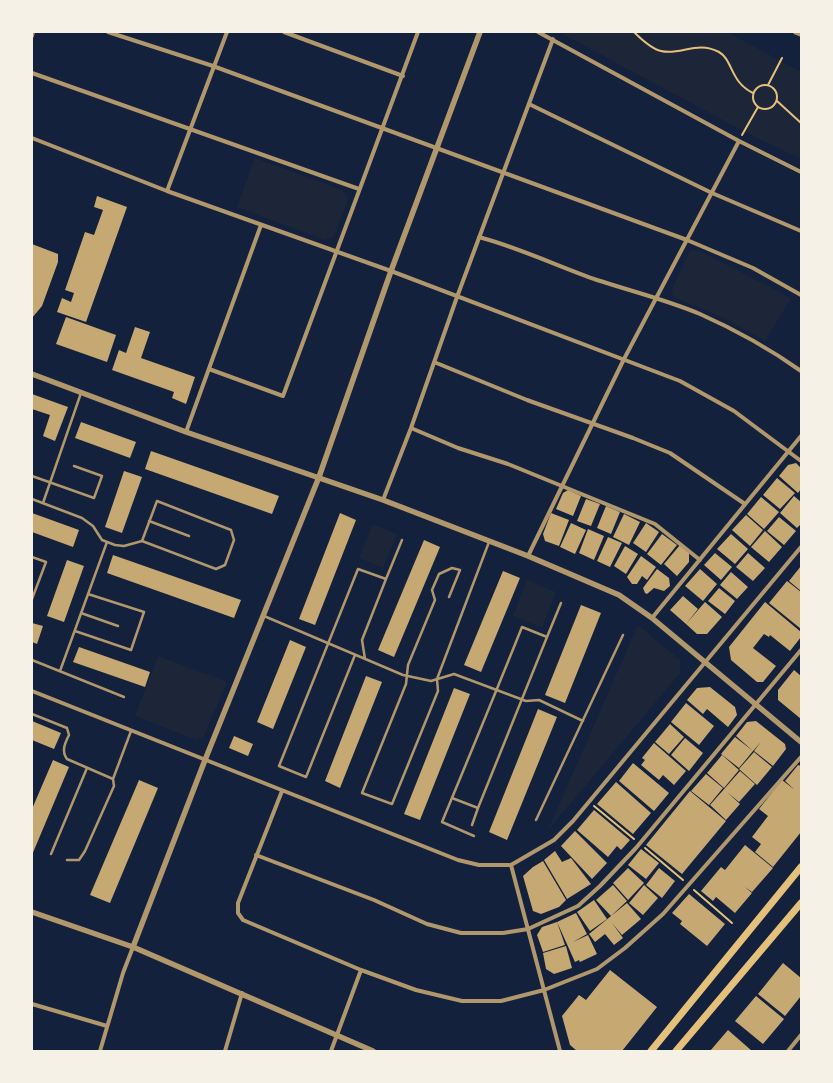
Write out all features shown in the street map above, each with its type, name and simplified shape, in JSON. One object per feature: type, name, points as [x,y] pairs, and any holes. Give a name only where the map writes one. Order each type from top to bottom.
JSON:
[{"type":"main road","points":[[651,1051],[801,867]]},
{"type":"main road","points":[[676,1051],[801,903]]},
{"type":"street","points":[[32,36],[33,32]]},
{"type":"street","points":[[108,32],[213,66],[503,174],[555,191],[688,240],[753,268],[801,296]]},
{"type":"street","points":[[167,191],[227,32]]},
{"type":"street","points":[[284,32],[403,76]]},
{"type":"street","points":[[209,368],[283,396],[335,252],[403,76],[418,32]]},
{"type":"street","points":[[100,1051],[133,947],[205,760],[319,477],[391,272],[480,32]]},
{"type":"street","points":[[538,32],[739,141],[801,172]]},
{"type":"street","points":[[796,32],[801,34]]},
{"type":"street","points":[[383,500],[411,428],[457,297],[553,39]]},
{"type":"street","points":[[32,73],[359,189]]},
{"type":"street","points":[[529,104],[712,192],[801,231]]},
{"type":"street","points":[[32,138],[167,191],[391,272],[680,381],[734,411],[789,450],[801,461]]},
{"type":"street","points":[[528,556],[624,359],[739,141]]},
{"type":"street","points":[[186,432],[261,225]]},
{"type":"street","points":[[479,237],[502,243],[596,279],[657,298],[700,314],[745,336],[801,371]]},
{"type":"street","points":[[434,362],[670,453],[745,504]]},
{"type":"street","points":[[32,374],[186,432],[383,500],[528,556],[620,595],[652,618],[801,742]]},
{"type":"street","points":[[411,428],[458,448],[508,464],[562,485],[654,524],[700,560]]},
{"type":"street","points":[[652,618],[801,436]]},
{"type":"street","points":[[32,691],[458,860],[479,865],[512,865],[554,840],[588,802],[801,547]]},
{"type":"street","points":[[256,855],[374,900],[427,924],[460,933],[503,933],[528,929],[578,906],[640,844],[801,650]]},
{"type":"street","points":[[282,791],[238,903],[238,912],[240,917],[248,923],[361,970],[416,990],[462,1000],[501,1001],[544,990],[597,969],[624,948],[663,914],[801,756]]},
{"type":"street","points":[[512,865],[560,1051]]},
{"type":"street","points":[[32,912],[133,947],[337,1034],[373,1051]]},
{"type":"street","points":[[331,1051],[361,970]]},
{"type":"street","points":[[225,1051],[242,993]]},
{"type":"street","points":[[32,1004],[107,1026]]},
{"type":"street","points":[[788,1051],[801,1035]]},
{"type":"lane","points":[[43,503],[81,392]]},
{"type":"lane","points":[[32,476],[94,498],[102,476],[74,466]]},
{"type":"lane","points":[[32,499],[82,518],[93,526],[102,540],[107,542],[124,546],[142,541],[216,569],[225,565],[234,540],[231,530],[157,501],[142,541]]},
{"type":"lane","points":[[149,521],[189,536]]},
{"type":"lane","points":[[365,659],[362,640],[402,540]]},
{"type":"lane","points":[[449,597],[460,570],[452,568],[439,574],[432,590],[435,600],[408,665],[406,684],[362,793],[392,804],[438,691],[436,679],[489,541]]},
{"type":"lane","points":[[60,671],[107,542]]},
{"type":"lane","points":[[32,557],[46,562],[32,600]]},
{"type":"lane","points":[[355,655],[306,777],[279,766],[358,569],[386,580]]},
{"type":"lane","points":[[75,631],[131,650],[144,612],[88,594]]},
{"type":"lane","points":[[472,825],[561,603]]},
{"type":"lane","points":[[81,613],[118,626]]},
{"type":"lane","points":[[263,616],[407,676],[431,681],[454,674],[521,700],[539,700],[583,721]]},
{"type":"lane","points":[[474,836],[442,822],[522,627],[547,637]]},
{"type":"lane","points":[[536,820],[623,635]]},
{"type":"lane","points":[[32,660],[124,697]]},
{"type":"lane","points":[[32,714],[67,728],[69,735],[64,747],[64,755],[67,759],[113,778]]},
{"type":"lane","points":[[68,860],[79,860],[86,851],[114,786],[113,778],[131,730]]},
{"type":"lane","points":[[52,854],[87,768]]},
{"type":"lane","points":[[452,798],[478,808]]},
{"type":"path","points":[[634,32],[660,51],[667,52],[699,47],[720,53],[726,60],[736,80],[753,94]]},
{"type":"path","points":[[768,85],[782,58]]},
{"type":"path","points":[[758,107],[754,101],[753,94],[757,87],[768,85]]},
{"type":"path","points":[[768,85],[776,92],[777,101],[801,123]]},
{"type":"path","points":[[758,107],[770,108],[777,101]]},
{"type":"path","points":[[739,141],[758,107]]},
{"type":"path","points":[[588,802],[640,844],[732,923]]},
{"type":"shaded area","points":[[559,32],[727,32],[801,72],[801,159],[743,131]]},
{"type":"shaded area","points":[[255,158],[342,190],[348,199],[334,236],[325,240],[237,207]]},
{"type":"shaded area","points":[[698,250],[791,298],[765,341],[724,318],[674,297],[671,291],[690,251]]},
{"type":"shaded area","points":[[373,524],[397,534],[383,568],[359,558]]},
{"type":"shaded area","points":[[527,580],[556,592],[542,628],[513,616]]},
{"type":"shaded area","points":[[638,625],[680,660],[680,673],[548,830]]},
{"type":"shaded area","points":[[158,656],[227,682],[204,736],[197,740],[135,716]]},
{"type":"building","points":[[97,196],[127,207],[86,322],[57,312],[62,298],[71,302],[74,293],[65,290],[85,232],[94,235],[103,210],[94,207]]},
{"type":"building","points":[[32,244],[58,254],[58,262],[42,306],[32,318]]},
{"type":"building","points":[[66,317],[116,335],[107,362],[56,344]]},
{"type":"building","points":[[135,327],[150,332],[141,358],[195,377],[186,404],[172,398],[174,392],[112,370],[119,350],[126,353]]},
{"type":"building","points":[[32,394],[68,407],[55,441],[43,436],[50,415],[32,409]]},
{"type":"building","points":[[81,422],[136,442],[130,458],[75,438]]},
{"type":"building","points":[[151,451],[279,496],[272,514],[145,469]]},
{"type":"building","points":[[796,463],[801,468],[801,489],[798,493],[779,476],[788,465]]},
{"type":"building","points":[[124,471],[142,477],[122,533],[105,527]]},
{"type":"building","points":[[777,478],[795,493],[780,509],[763,495]]},
{"type":"building","points":[[568,490],[581,496],[573,516],[556,509],[563,493]]},
{"type":"building","points":[[794,496],[801,502],[801,524],[797,528],[780,513]]},
{"type":"building","points":[[761,497],[779,512],[764,529],[747,514]]},
{"type":"building","points":[[586,499],[600,504],[591,526],[577,521]]},
{"type":"building","points":[[606,506],[620,512],[611,534],[597,528]]},
{"type":"building","points":[[32,513],[79,530],[73,547],[32,532]]},
{"type":"building","points":[[340,513],[356,520],[315,625],[299,619]]},
{"type":"building","points":[[551,513],[569,520],[559,546],[545,541],[543,534]]},
{"type":"building","points":[[624,514],[640,522],[629,545],[613,537]]},
{"type":"building","points":[[746,515],[763,530],[750,546],[732,530]]},
{"type":"building","points":[[779,517],[796,531],[784,545],[767,531]]},
{"type":"building","points":[[571,523],[586,530],[575,554],[560,547]]},
{"type":"building","points":[[646,523],[659,532],[646,552],[633,543]]},
{"type":"building","points":[[588,529],[604,536],[594,560],[579,553]]},
{"type":"building","points":[[765,531],[782,547],[769,562],[751,547]]},
{"type":"building","points":[[662,534],[677,545],[661,565],[647,554]]},
{"type":"building","points":[[731,534],[748,549],[735,564],[717,549]]},
{"type":"building","points":[[608,537],[622,543],[610,567],[597,561]]},
{"type":"building","points":[[424,540],[440,547],[394,657],[378,650]]},
{"type":"building","points":[[680,545],[689,553],[689,562],[677,576],[664,564]]},
{"type":"building","points":[[625,546],[638,554],[626,574],[614,566]]},
{"type":"building","points":[[715,553],[732,567],[721,580],[704,565]]},
{"type":"building","points":[[748,553],[765,568],[753,581],[736,567]]},
{"type":"building","points":[[113,555],[241,600],[234,618],[107,573]]},
{"type":"building","points":[[641,556],[656,567],[647,580],[642,576],[637,584],[632,584],[627,577]]},
{"type":"building","points":[[67,560],[84,566],[64,622],[47,616]]},
{"type":"building","points":[[801,566],[801,591],[789,581]]},
{"type":"building","points":[[657,569],[669,578],[670,586],[664,591],[654,588],[647,594],[643,588]]},
{"type":"building","points":[[700,569],[717,584],[703,601],[685,586]]},
{"type":"building","points":[[503,571],[520,578],[481,672],[464,665]]},
{"type":"building","points":[[731,572],[748,587],[737,599],[720,585]]},
{"type":"building","points":[[787,581],[801,592],[801,629],[769,603]]},
{"type":"building","points":[[719,588],[735,601],[725,614],[708,601]]},
{"type":"building","points":[[683,596],[698,609],[686,624],[670,610]]},
{"type":"building","points":[[705,602],[722,617],[707,634],[697,634],[686,624]]},
{"type":"building","points":[[765,602],[801,632],[801,637],[790,651],[770,635],[769,637],[764,634],[753,648],[776,666],[763,682],[757,682],[731,660],[729,647]]},
{"type":"building","points":[[581,605],[601,613],[565,703],[545,695]]},
{"type":"building","points":[[32,623],[43,626],[37,644],[32,642]]},
{"type":"building","points":[[290,640],[306,647],[273,729],[257,722]]},
{"type":"building","points":[[79,647],[150,672],[145,687],[73,662]]},
{"type":"building","points":[[794,670],[801,676],[801,719],[778,700],[778,690]]},
{"type":"building","points":[[366,676],[382,682],[340,788],[325,781]]},
{"type":"building","points":[[710,687],[735,707],[737,715],[728,727],[707,709],[703,714],[687,700],[697,688]]},
{"type":"building","points":[[454,688],[470,694],[420,820],[404,814]]},
{"type":"building","points":[[686,703],[714,726],[699,745],[671,722]]},
{"type":"building","points":[[538,709],[557,717],[507,840],[489,832]]},
{"type":"building","points":[[32,721],[61,733],[54,749],[32,740]]},
{"type":"building","points":[[756,721],[785,744],[786,749],[773,766],[754,751],[761,742],[753,751],[736,736],[747,722]]},
{"type":"building","points":[[670,724],[684,737],[669,754],[655,742]]},
{"type":"building","points":[[234,736],[253,744],[248,756],[229,748]]},
{"type":"building","points":[[735,737],[753,751],[739,768],[721,754]]},
{"type":"building","points":[[685,738],[703,753],[689,771],[671,755]]},
{"type":"building","points":[[654,743],[686,771],[674,785],[663,775],[659,780],[641,765],[645,760],[642,758]]},
{"type":"building","points":[[754,752],[772,767],[757,785],[739,769]]},
{"type":"building","points":[[722,755],[739,770],[724,788],[707,773]]},
{"type":"building","points":[[53,760],[69,767],[32,855],[32,809]]},
{"type":"building","points":[[633,763],[669,793],[654,811],[619,781]]},
{"type":"building","points":[[798,765],[801,766],[801,832],[773,867],[755,852],[761,844],[752,837],[768,816],[759,809],[782,780],[795,790],[785,781]]},
{"type":"building","points":[[740,771],[755,784],[739,802],[727,792],[740,804],[726,820],[710,805]]},
{"type":"building","points":[[706,774],[723,788],[709,805],[691,791]]},
{"type":"building","points":[[139,780],[158,788],[110,903],[90,895]]},
{"type":"building","points":[[616,782],[651,813],[633,834],[597,804]]},
{"type":"building","points":[[690,791],[726,821],[682,874],[646,845]]},
{"type":"building","points":[[594,810],[630,840],[621,850],[617,846],[608,857],[577,830]]},
{"type":"building","points":[[575,831],[607,863],[592,879],[561,846]]},
{"type":"building","points":[[745,845],[773,868],[752,892],[745,887],[752,893],[735,913],[716,897],[713,901],[701,891],[721,867],[725,870]]},
{"type":"building","points":[[641,849],[659,863],[646,879],[628,865]]},
{"type":"building","points":[[555,851],[562,862],[571,858],[591,884],[567,899],[544,860]]},
{"type":"building","points":[[543,861],[566,900],[559,907],[541,914],[533,911],[523,876]]},
{"type":"building","points":[[628,868],[644,883],[628,900],[613,883]]},
{"type":"building","points":[[659,868],[675,881],[662,898],[646,885]]},
{"type":"building","points":[[613,885],[627,901],[611,916],[596,900]]},
{"type":"building","points":[[644,885],[658,898],[643,915],[629,903]]},
{"type":"building","points":[[689,894],[725,924],[707,946],[680,924],[682,921],[672,913]]},
{"type":"building","points":[[594,900],[607,919],[590,931],[577,912]]},
{"type":"building","points":[[627,903],[641,919],[622,935],[612,923],[623,938],[614,945],[605,934],[595,942],[589,934]]},
{"type":"building","points":[[576,913],[587,934],[573,942],[588,935],[597,954],[580,962],[579,960],[575,962],[557,922]]},
{"type":"building","points":[[557,922],[565,945],[543,952],[537,935],[542,927]]},
{"type":"building","points":[[566,946],[572,968],[554,974],[546,969],[543,953]]},
{"type":"building","points":[[783,963],[801,978],[801,996],[785,1016],[758,994]]},
{"type":"building","points":[[610,970],[657,1007],[622,1051],[577,1051],[570,1045],[562,1016],[579,995],[586,1000]]},
{"type":"building","points":[[756,996],[784,1019],[763,1044],[735,1021]]},
{"type":"building","points":[[728,1030],[752,1051],[710,1051]]}]
